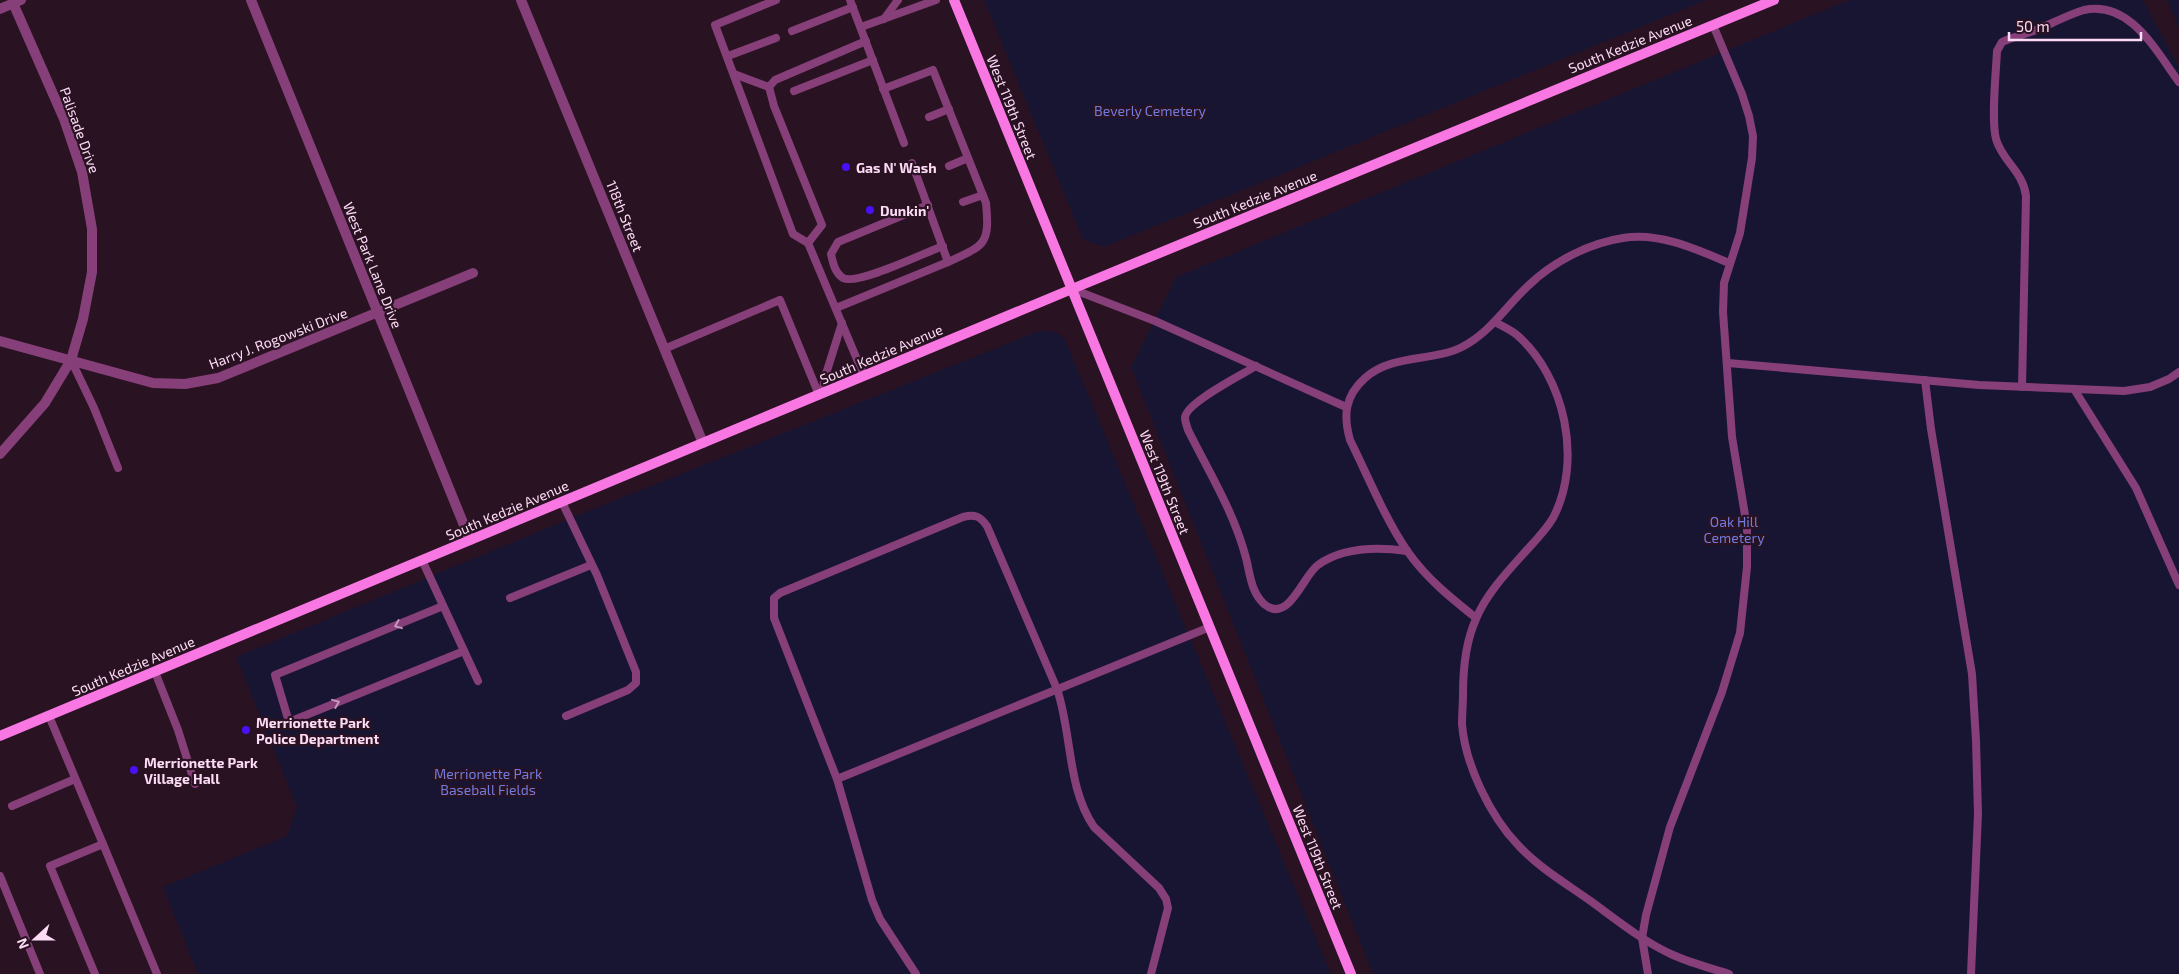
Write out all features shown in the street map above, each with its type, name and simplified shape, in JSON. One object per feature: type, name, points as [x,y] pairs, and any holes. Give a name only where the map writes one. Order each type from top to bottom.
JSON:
[{"type":"main road","name":"West 119th Street","points":[[954,0],[1351,974]]},
{"type":"main road","name":"South Kedzie Avenue","points":[[0,736],[1072,289],[1774,0]]},
{"type":"street","name":"West Park Lane Drive","points":[[251,0],[470,540]]},
{"type":"street","name":"118th Street","points":[[521,0],[703,443]]},
{"type":"street","points":[[0,9],[17,2]]},
{"type":"street","name":"Palisade Drive","points":[[0,454],[45,402],[71,360],[83,319],[92,272],[92,229],[82,172],[64,119],[17,2]]},
{"type":"street","name":"Harry J. Rogowski Drive","points":[[0,341],[153,383],[185,384],[218,378],[473,273]]},
{"type":"lane","points":[[776,0],[715,25],[793,234],[808,243],[864,376]]},
{"type":"lane","points":[[884,19],[898,0]]},
{"type":"lane","points":[[861,27],[936,0]]},
{"type":"lane","points":[[792,31],[852,3],[884,89],[902,127],[904,142]]},
{"type":"lane","points":[[2022,387],[2026,196],[2020,175],[2002,151],[1996,139],[1997,51],[2002,42],[2010,38],[2028,34],[2082,11],[2106,10],[2129,20],[2140,30],[2179,82]]},
{"type":"lane","points":[[1648,974],[1642,938],[1646,914],[1670,827],[1722,692],[1740,633],[1747,567],[1747,527],[1732,437],[1723,312],[1724,284],[1729,263],[1740,233],[1752,158],[1753,136],[1742,94],[1713,25]]},
{"type":"lane","points":[[728,56],[776,38]]},
{"type":"lane","points":[[808,243],[822,225],[774,106],[770,87],[775,80],[866,42]]},
{"type":"lane","points":[[794,91],[873,60]]},
{"type":"lane","points":[[836,308],[979,248],[986,238],[988,224],[986,203],[933,70],[884,89]]},
{"type":"lane","points":[[734,74],[770,87]]},
{"type":"lane","points":[[929,117],[949,109]]},
{"type":"lane","points":[[949,166],[968,158]]},
{"type":"lane","points":[[912,163],[948,262]]},
{"type":"lane","points":[[917,178],[926,174]]},
{"type":"lane","points":[[963,202],[983,195]]},
{"type":"lane","points":[[928,205],[838,242],[831,254],[834,264],[837,272],[844,279],[853,280],[868,276],[943,246]]},
{"type":"lane","points":[[931,214],[940,211]]},
{"type":"lane","points":[[1476,618],[1422,570],[1407,551],[1350,440],[1346,424],[1346,407],[1352,391],[1366,377],[1383,368],[1408,359],[1451,352],[1464,346],[1495,322],[1528,285],[1550,267],[1598,244],[1624,237],[1658,238],[1684,245],[1729,263]]},
{"type":"lane","points":[[1072,289],[1155,321],[1346,407]]},
{"type":"lane","points":[[664,349],[780,300],[820,394]]},
{"type":"lane","points":[[1495,322],[1515,333],[1534,352],[1547,372],[1564,421],[1567,447],[1566,473],[1561,496],[1552,518],[1506,574],[1476,618],[1468,643],[1463,683],[1462,725],[1472,765],[1485,796],[1501,825],[1518,846],[1538,864],[1642,938],[1672,954],[1729,974]]},
{"type":"lane","points":[[820,394],[842,323]]},
{"type":"lane","points":[[71,360],[94,408],[118,468]]},
{"type":"lane","points":[[1728,363],[2022,387],[2124,391],[2150,387],[2169,380],[2179,372]]},
{"type":"lane","points":[[1256,366],[1203,398],[1189,409],[1185,418],[1191,436],[1226,504],[1238,532],[1250,580],[1263,603],[1271,608],[1280,608],[1290,603],[1308,575],[1318,564],[1340,554],[1385,548],[1407,551]]},
{"type":"lane","points":[[1926,380],[1931,428],[1972,674],[1978,814],[1971,974]]},
{"type":"lane","points":[[2074,389],[2136,488],[2179,585]]},
{"type":"lane","points":[[562,502],[636,672],[636,683],[628,690],[566,716]]},
{"type":"lane","points":[[916,974],[880,919],[872,900],[837,779],[774,618],[772,608],[774,598],[780,593],[963,516],[973,515],[981,517],[988,526],[1057,689],[1064,709],[1077,786],[1087,817],[1094,827],[1159,888],[1166,899],[1168,908],[1151,974]]},
{"type":"lane","points":[[422,560],[478,681]]},
{"type":"lane","points":[[510,598],[591,565]]},
{"type":"lane","points":[[443,606],[275,675],[289,722],[464,651]]},
{"type":"lane","points":[[837,779],[1210,626]]},
{"type":"lane","points":[[155,672],[178,730],[195,784]]},
{"type":"lane","points":[[49,716],[158,974]]},
{"type":"lane","points":[[12,806],[75,779]]},
{"type":"lane","points":[[95,974],[50,866],[103,844]]},
{"type":"lane","points":[[0,876],[40,974]]},
{"type":"green space","name":"Beverly Cemetery","points":[[984,0],[1706,0],[1104,247],[1083,239]]},
{"type":"green space","name":"Oak Hill Cemetery","points":[[1849,0],[2143,0],[2179,67],[2179,974],[1373,974],[1131,367],[1176,277]]},
{"type":"green space","points":[[2167,0],[2179,0],[2179,28]]},
{"type":"green space","name":"Merrionette Park Baseball Fields","points":[[1039,331],[1055,332],[1066,342],[1331,974],[198,974],[163,887],[287,836],[297,807],[236,657],[591,510]]},
{"type":"place","name":"Gas N' Wash","points":[[846,167]]},
{"type":"place","name":"Dunkin'","points":[[870,210]]},
{"type":"place","name":"Merrionette Park Police Department","points":[[246,730]]},
{"type":"place","name":"Merrionette Park Village Hall","points":[[134,770]]}]
